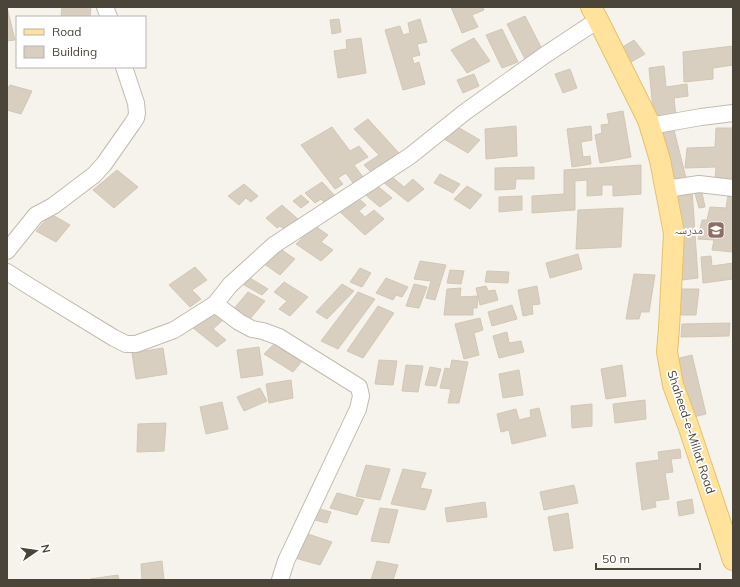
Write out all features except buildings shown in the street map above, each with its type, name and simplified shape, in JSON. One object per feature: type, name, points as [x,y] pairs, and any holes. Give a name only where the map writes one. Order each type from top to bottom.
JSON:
[{"type":"main road","name":"Shaheed-e-Millat Road","points":[[594,13],[648,120],[660,160],[674,233],[667,352],[673,385],[692,435],[733,560]]},
{"type":"street","points":[[7,272],[126,344],[136,344],[174,330],[215,304],[230,285],[274,245],[410,156],[465,112],[545,55],[594,13]]},
{"type":"street","points":[[7,251],[36,215],[53,206],[94,175],[104,164],[136,118],[138,113],[136,103],[124,68]]},
{"type":"street","points":[[650,126],[733,113]]},
{"type":"street","points":[[666,189],[699,184],[733,188]]},
{"type":"street","points":[[215,304],[239,322],[252,329],[280,337],[359,387],[360,391],[361,396],[358,409],[286,561],[280,580]]},
{"type":"place","name":"مدرسہ","points":[[716,230]]}]
